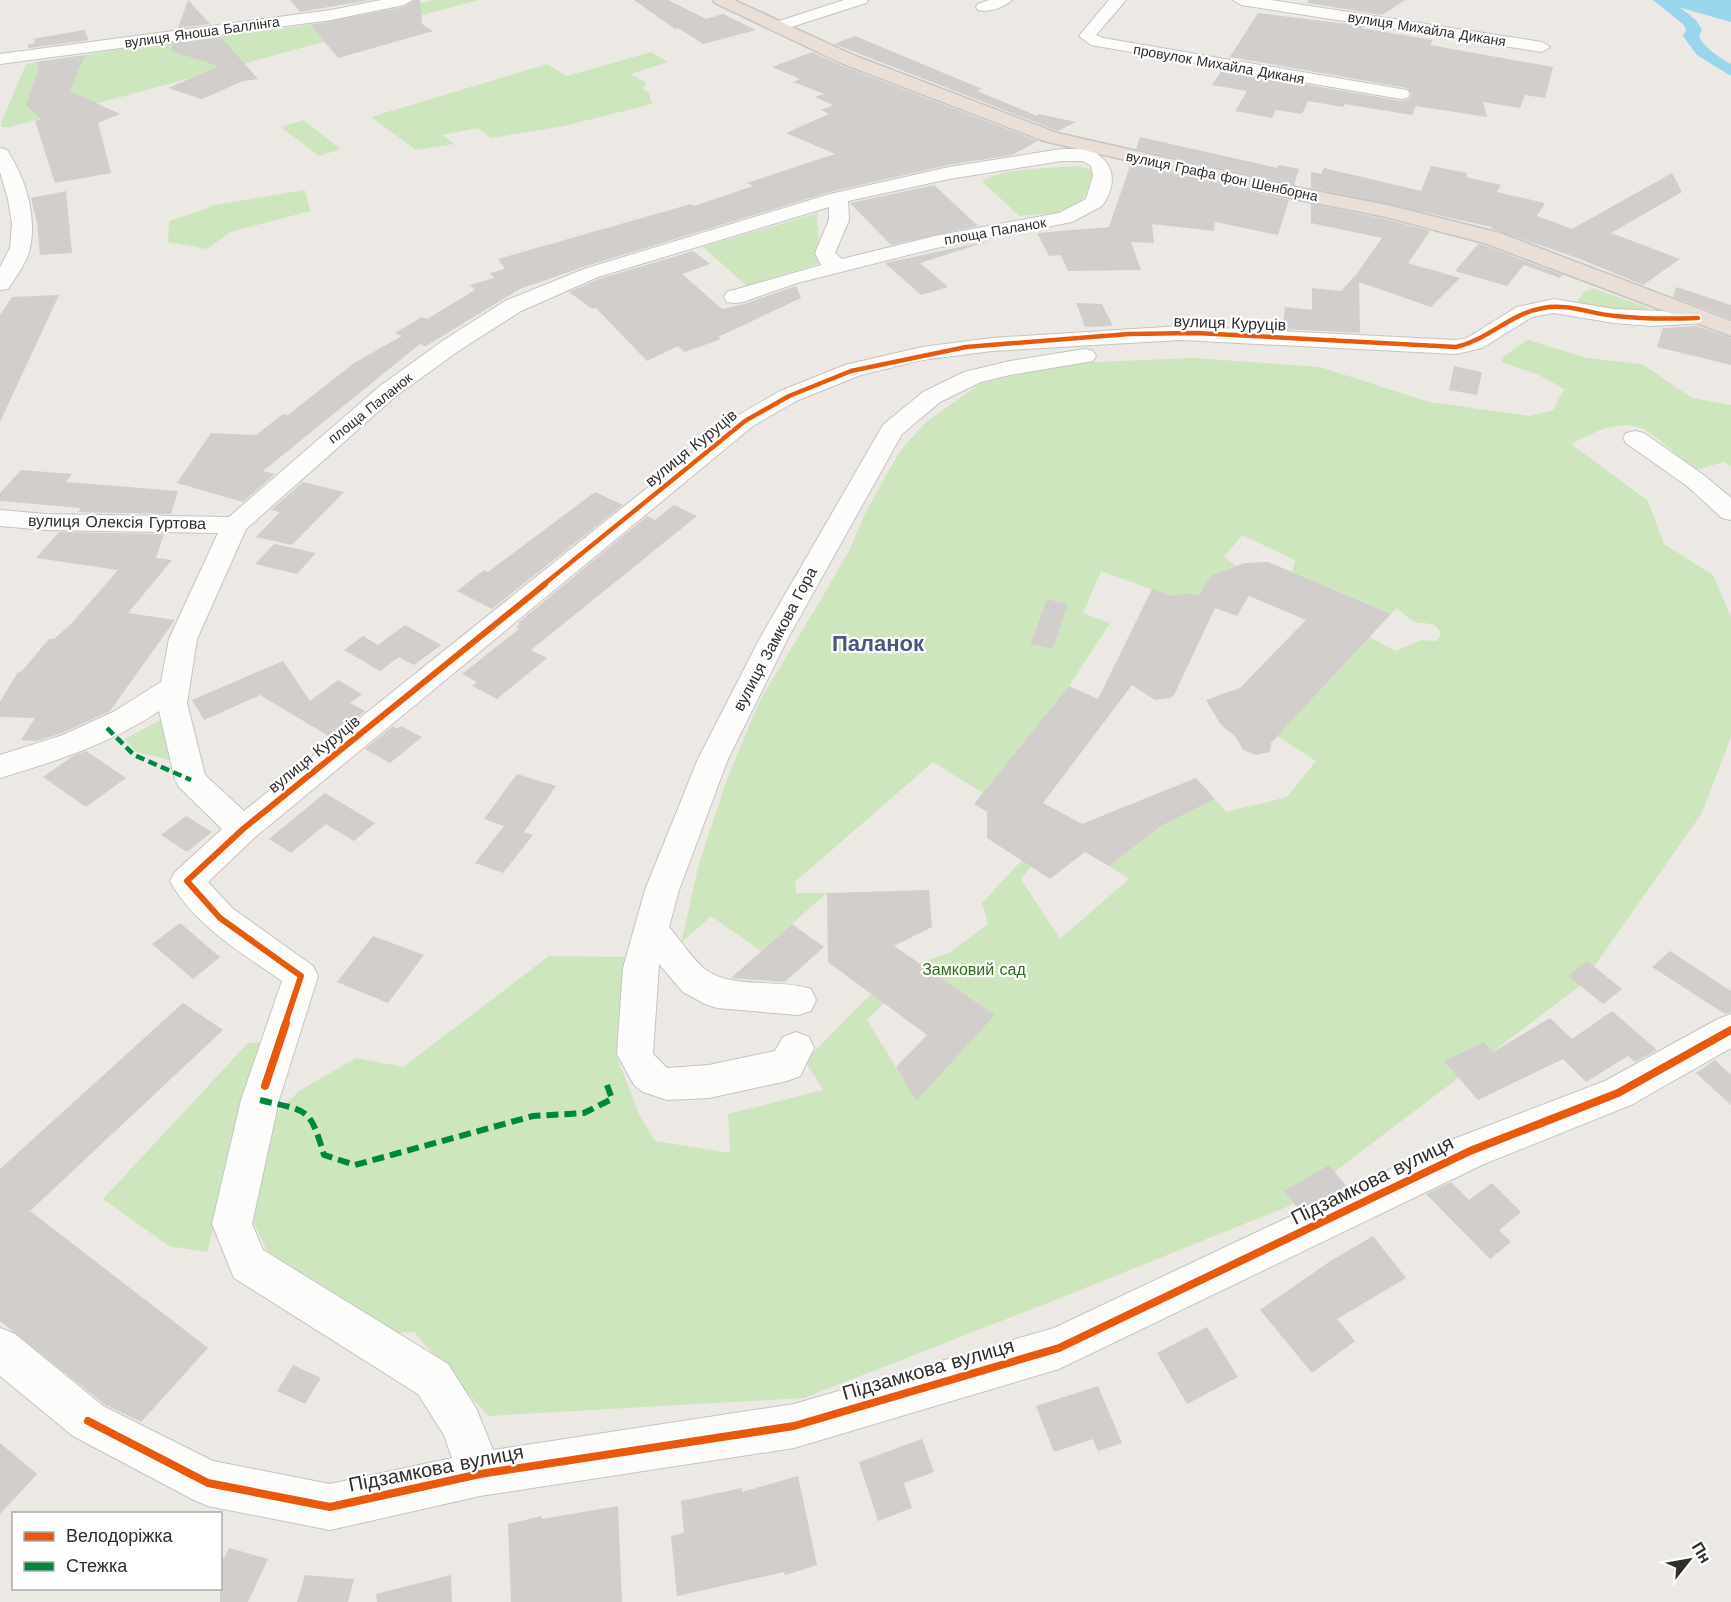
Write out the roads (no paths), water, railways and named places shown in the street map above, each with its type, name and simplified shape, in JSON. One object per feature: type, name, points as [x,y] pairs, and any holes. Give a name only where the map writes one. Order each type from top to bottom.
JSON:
[{"type":"highway","name":"вулиця Графа фон Шенборна","points":[[721,0],[847,59],[978,111],[1089,151],[1387,211],[1492,238],[1731,329]]},
{"type":"street","name":"вулиця Яноша Баллінга","points":[[2,64],[190,32],[331,15],[404,0]]},
{"type":"street","points":[[776,27],[860,0]]},
{"type":"street","points":[[984,7],[1004,0]]},
{"type":"street","name":"провулок Михайла Диканя","points":[[1118,0],[1087,36],[1097,42],[1118,47],[1401,94]]},
{"type":"street","name":"вулиця Михайла Диканя","points":[[1241,0],[1542,47]]},
{"type":"street","name":"площа Паланок","points":[[243,829],[191,780],[172,703],[183,639],[235,525],[388,391],[452,345],[513,306],[591,273],[837,198],[949,173],[1089,151],[1100,164],[1103,176],[1095,201],[1082,211],[1065,218],[990,230],[838,266],[735,297]]},
{"type":"street","points":[[0,154],[9,168],[22,223],[20,250],[0,284]]},
{"type":"street","points":[[837,198],[841,211],[838,224],[829,239],[825,253],[828,260],[838,266]]},
{"type":"street","name":"вулиця Куруців","points":[[480,1474],[461,1423],[433,1379],[248,1264],[232,1224],[265,1086],[301,976],[220,918],[187,881],[243,829],[745,421],[789,396],[851,372],[925,354],[966,347],[1130,334],[1196,333],[1456,347],[1474,343],[1525,312],[1554,306],[1614,316],[1653,319],[1698,318]]},
{"type":"street","name":"вулиця Замкова Гора","points":[[796,1048],[787,1065],[686,1084],[667,1084],[652,1078],[639,1068],[635,1054],[640,968],[662,890],[713,759],[774,638],[892,430],[919,406],[939,393],[961,381],[999,369],[1108,352],[1172,347],[1238,346],[1262,336]]},
{"type":"street","points":[[1635,438],[1696,481],[1731,512]]},
{"type":"street","name":"вулиця Олексія Гуртова","points":[[0,518],[46,522],[235,525]]},
{"type":"street","points":[[0,767],[74,743],[124,720],[175,687]]},
{"type":"street","points":[[651,930],[696,982],[717,993],[798,1000]]},
{"type":"street","name":"Підзамкова вулиця","points":[[0,1349],[87,1421],[208,1484],[330,1507],[480,1474],[794,1426],[1059,1348],[1470,1151],[1618,1093],[1731,1030]]},
{"type":"water","points":[[1653,0],[1731,0],[1731,22]]},
{"type":"waterway","points":[[1660,0],[1691,23],[1694,30],[1691,36],[1697,47],[1731,71]]},
{"type":"district","name":"Паланок","points":[[878,643]]},
{"type":"park label","name":"Замковий сад","points":[[974,969]]}]
